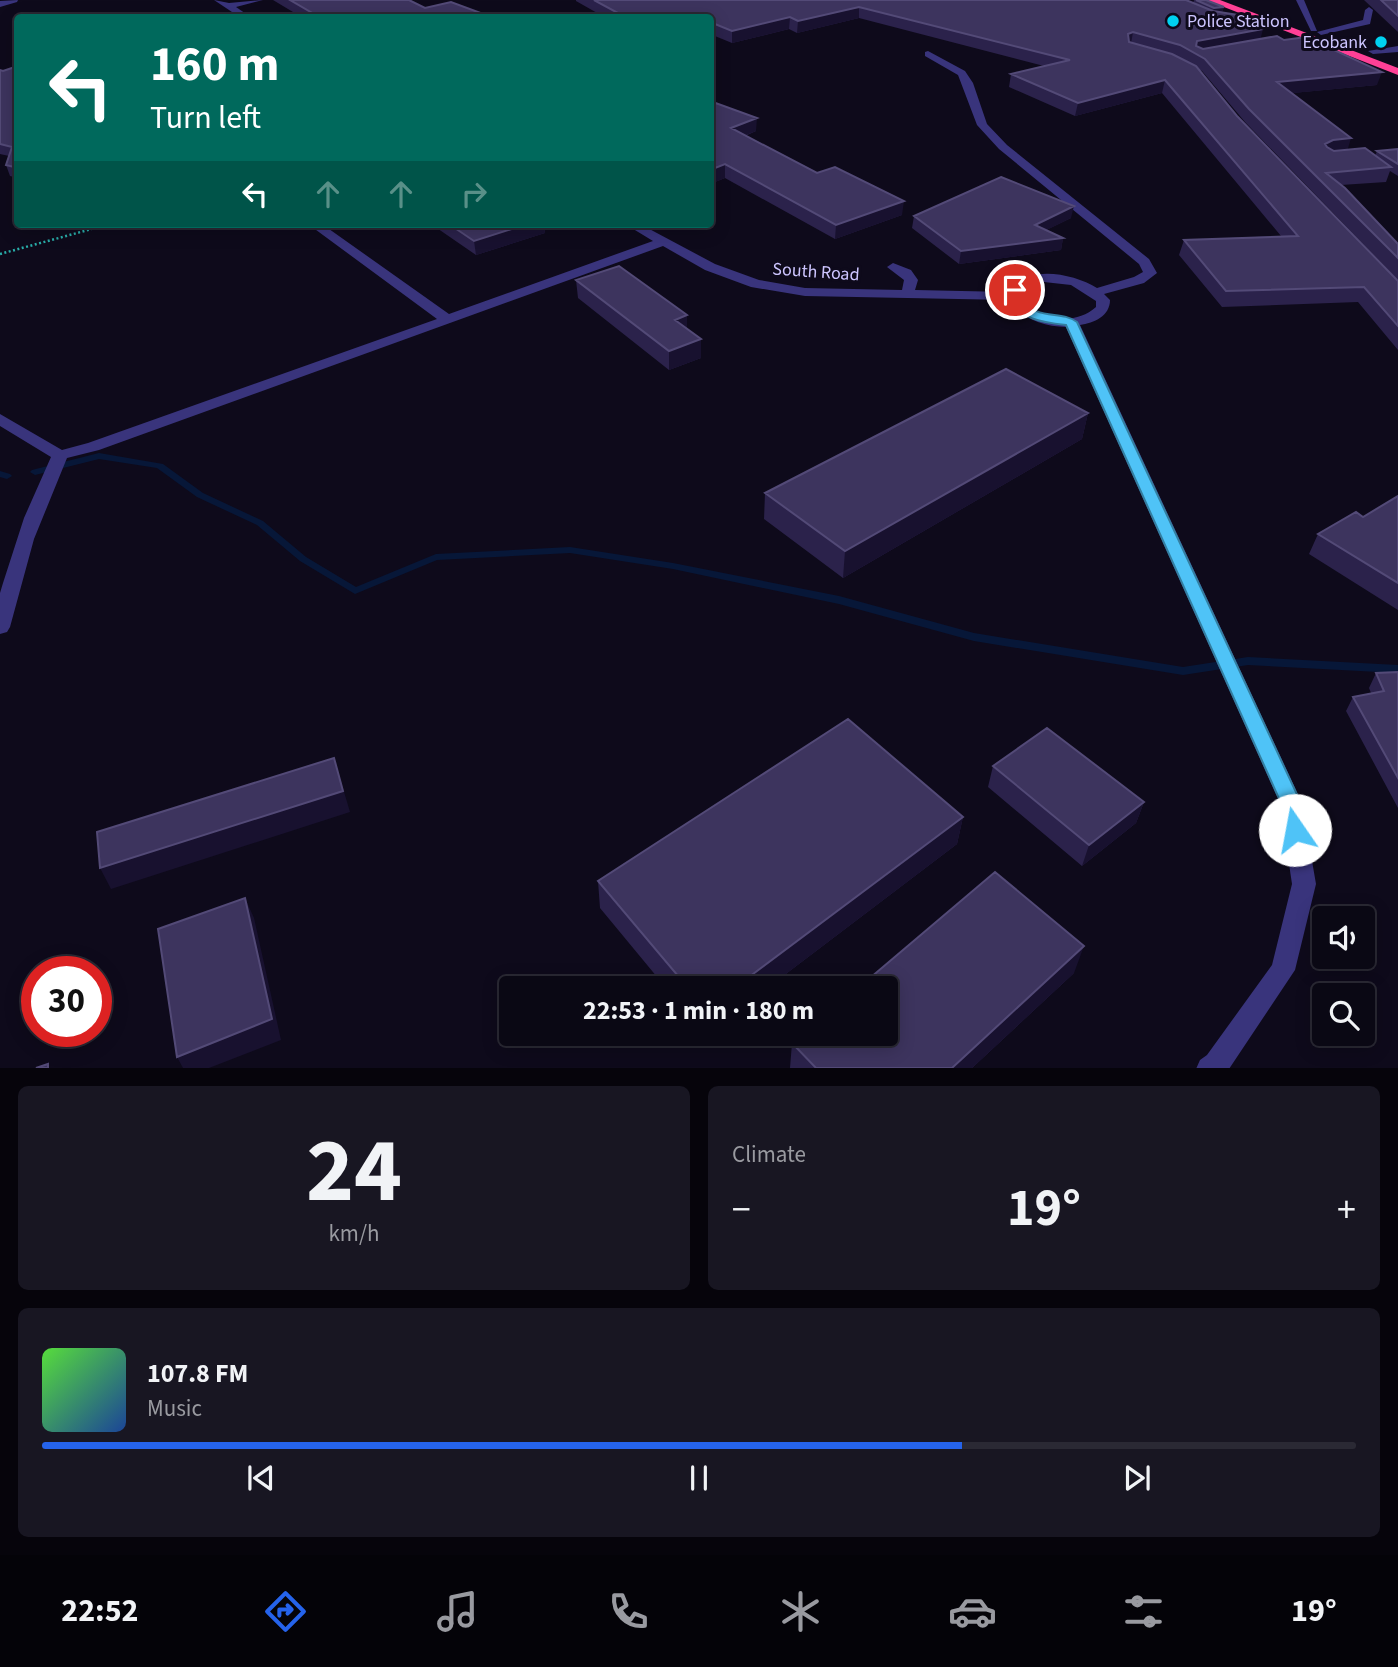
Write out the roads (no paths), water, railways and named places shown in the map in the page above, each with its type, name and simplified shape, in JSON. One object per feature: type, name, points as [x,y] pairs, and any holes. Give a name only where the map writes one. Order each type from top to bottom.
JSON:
[{"type":"highway","points":[[1211,0],[1262,19],[1315,32],[1373,51],[1398,62]]},
{"type":"highway","points":[[1237,0],[1315,32],[1398,72]]},
{"type":"street","points":[[0,4],[14,0]]},
{"type":"street","points":[[218,0],[241,14]]},
{"type":"street","points":[[228,6],[259,0]]},
{"type":"street","points":[[1300,0],[1315,32]]},
{"type":"street","points":[[1285,41],[1367,22],[1369,10]]},
{"type":"street","points":[[1229,21],[1262,19]]},
{"type":"street","points":[[1373,51],[1398,49]]},
{"type":"street","points":[[928,54],[962,73],[982,125],[996,140],[1144,262],[1150,273],[1139,280],[1096,292]]},
{"type":"street","points":[[320,228],[448,320]]},
{"type":"street","name":"South Road","points":[[638,228],[710,267],[756,284],[805,292],[1013,296]]},
{"type":"street","points":[[0,627],[22,544],[43,489],[60,455],[125,436],[663,242]]},
{"type":"street","points":[[893,267],[906,273],[911,280],[908,294]]},
{"type":"street","points":[[1044,278],[1072,281],[1096,292],[1103,300],[1103,308],[1098,315],[1071,322],[1032,315],[1022,309],[1013,296],[1021,284],[1044,278]]},
{"type":"street","points":[[1071,322],[1291,803],[1304,884],[1283,970],[1216,1064],[1210,1068]]},
{"type":"street","points":[[0,419],[60,455]]},
{"type":"waterway","points":[[35,472],[99,456],[160,466],[200,495],[260,523],[303,559],[355,591],[436,557],[570,550],[673,566],[839,600],[974,637],[1183,671],[1248,661],[1398,669]]},
{"type":"waterway","points":[[0,474],[7,476]]},
{"type":"place","name":"Police Station","points":[[1173,21]]},
{"type":"place","name":"Ecobank","points":[[1381,42]]}]
